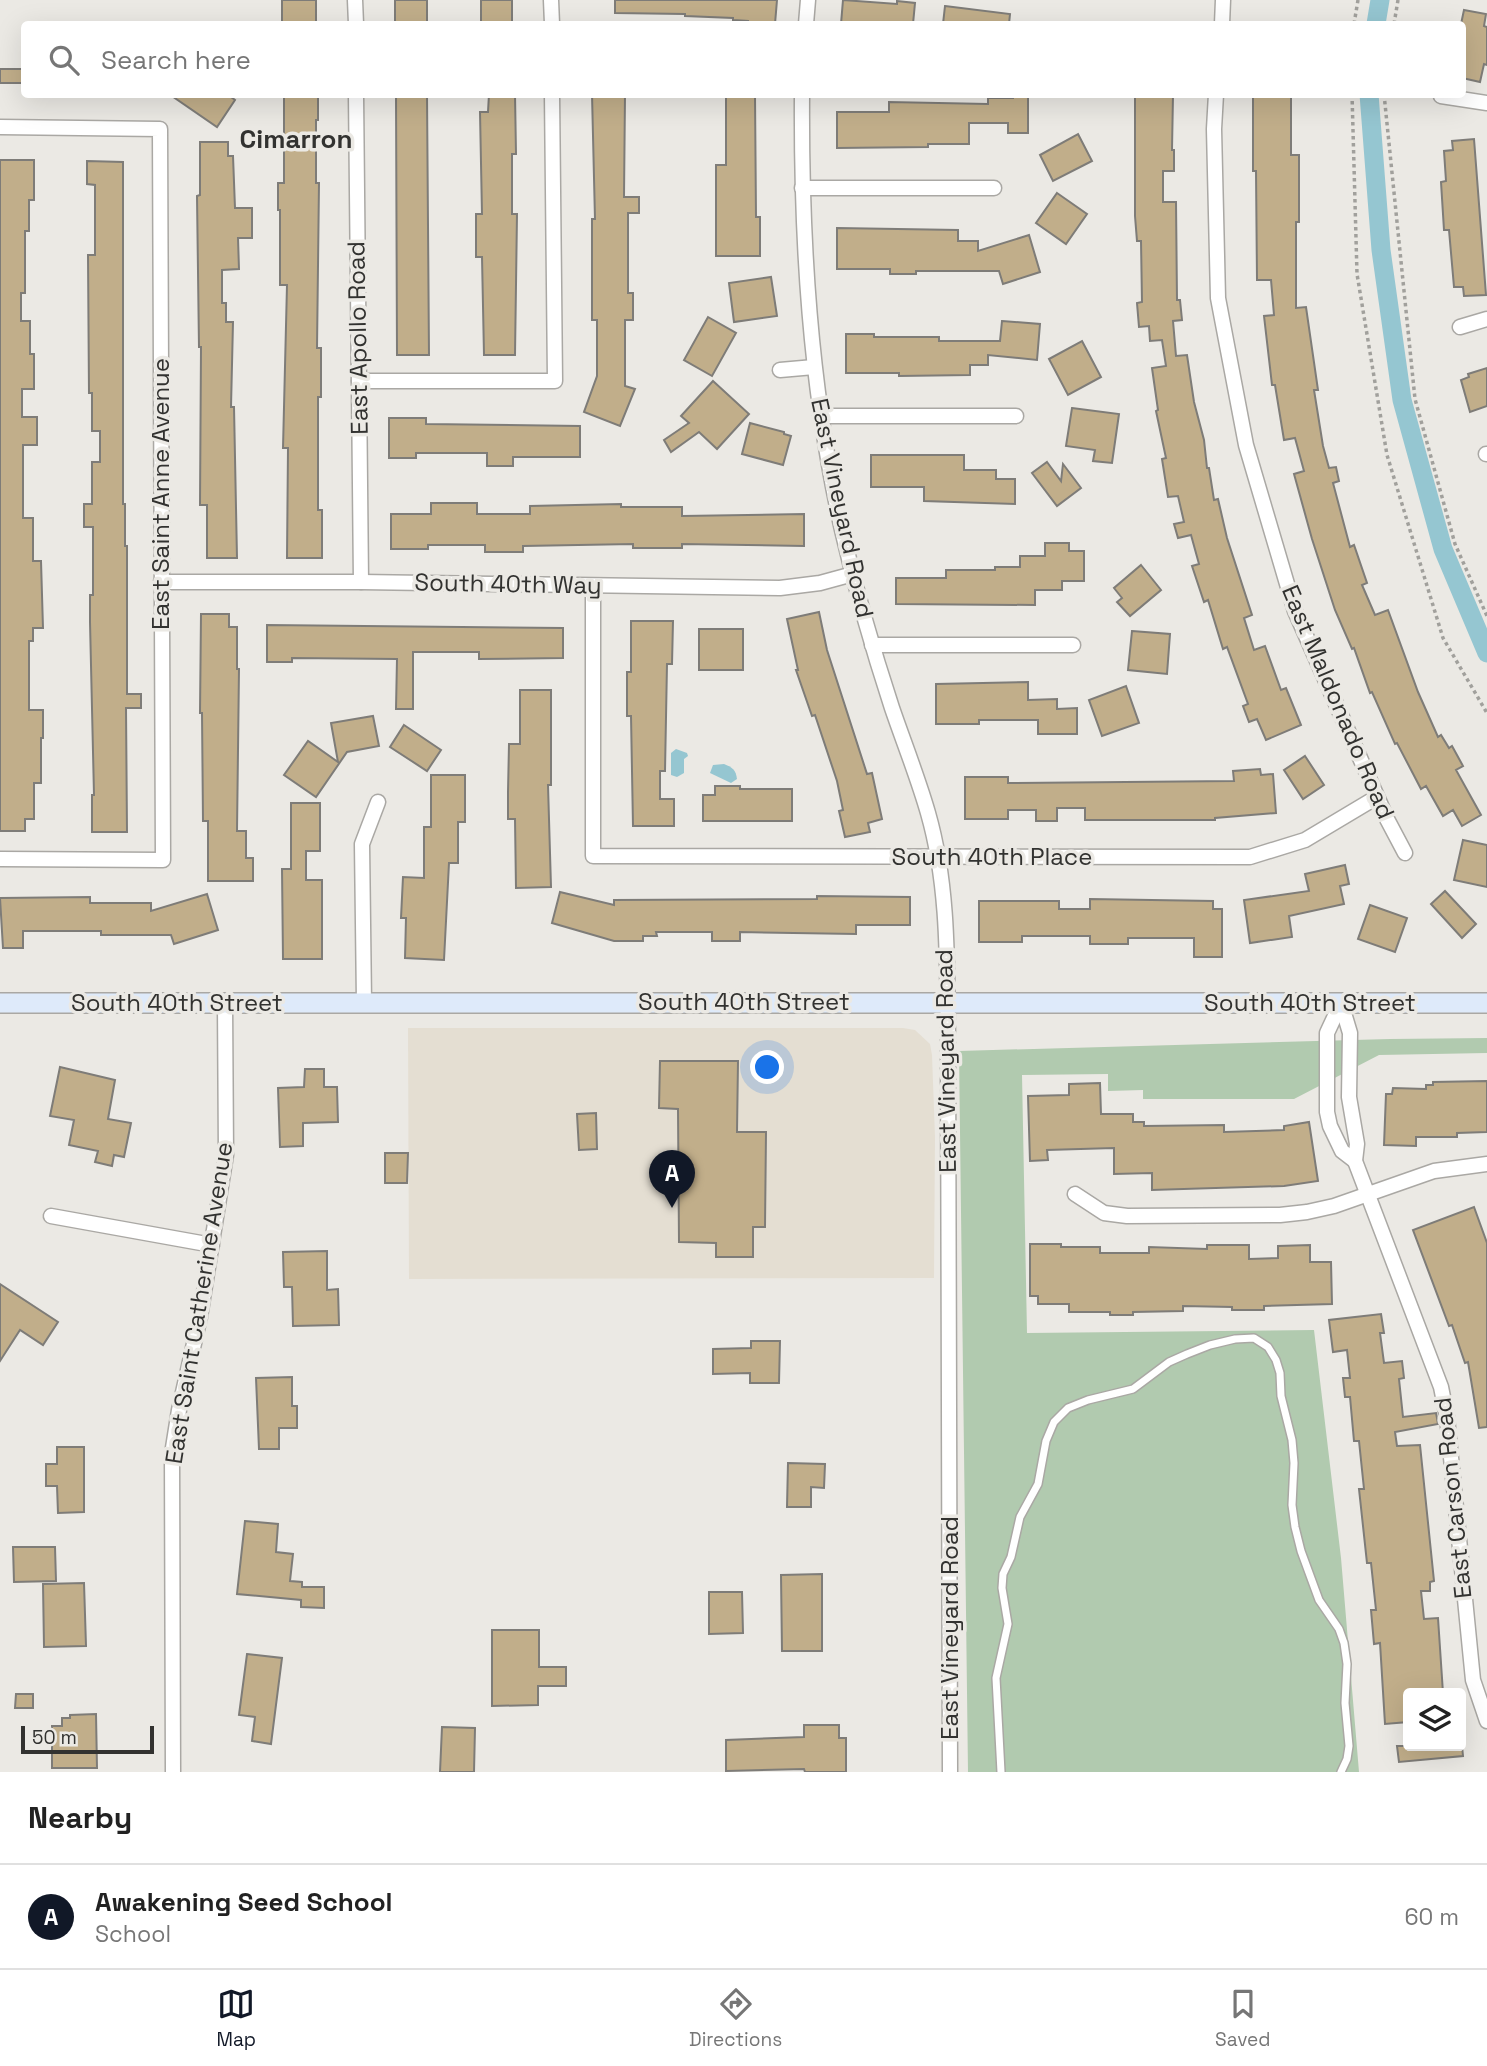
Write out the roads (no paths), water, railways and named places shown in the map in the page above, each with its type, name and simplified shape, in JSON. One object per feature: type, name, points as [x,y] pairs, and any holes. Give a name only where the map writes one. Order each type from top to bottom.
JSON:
[{"type":"main road","name":"South 40th Street","points":[[0,1003],[1487,1003]]},
{"type":"street","points":[[355,0],[356,21]]},
{"type":"street","points":[[551,0],[552,21]]},
{"type":"street","points":[[806,21],[808,0]]},
{"type":"street","points":[[1222,21],[1223,0]]},
{"type":"street","name":"East Apollo Road","points":[[356,98],[361,582]]},
{"type":"street","points":[[359,381],[555,381],[552,98]]},
{"type":"street","name":"East Vineyard Road","points":[[802,98],[802,188],[814,367],[820,416],[853,574],[872,645],[929,814],[942,892],[948,1003],[950,1772]]},
{"type":"street","name":"East Maldonado Road","points":[[1216,98],[1214,129],[1218,298],[1245,445],[1294,611],[1377,797],[1405,853]]},
{"type":"street","points":[[1454,98],[1487,103]]},
{"type":"street","name":"East Saint Anne Avenue","points":[[0,127],[159,129],[163,860],[0,859]]},
{"type":"street","points":[[802,188],[994,188]]},
{"type":"street","points":[[1460,327],[1487,319]]},
{"type":"street","name":"East Vineyard Road","points":[[780,370],[814,367]]},
{"type":"street","points":[[820,416],[1016,416]]},
{"type":"street","name":"South 40th Way","points":[[161,582],[780,588],[820,583],[853,574]]},
{"type":"street","name":"South 40th Place","points":[[593,586],[593,856],[1250,857],[1305,840],[1377,797]]},
{"type":"street","points":[[872,645],[1073,645]]},
{"type":"street","points":[[364,1003],[362,845],[378,802]]},
{"type":"street","name":"East Saint Catherine Avenue","points":[[173,1772],[172,1454],[226,1155],[225,1003]]},
{"type":"street","name":"East Carson Road","points":[[1340,1003],[1350,1033],[1349,1097],[1357,1144],[1355,1161],[1441,1387],[1447,1416],[1473,1680],[1487,1721]]},
{"type":"street","name":"East Carson Road","points":[[1340,1003],[1326,1033],[1327,1098],[1330,1126],[1342,1151],[1355,1161]]},
{"type":"street","points":[[1327,1098],[1349,1097]]},
{"type":"street","points":[[1075,1195],[1104,1213],[1141,1216],[1280,1215],[1334,1206],[1434,1171],[1487,1164]]},
{"type":"street","points":[[51,1216],[212,1244]]},
{"type":"lane","points":[[1001,1772],[996,1678],[1008,1624],[1002,1588],[1003,1574],[1011,1557],[1020,1517],[1038,1484],[1046,1441],[1054,1422],[1068,1408],[1133,1389],[1187,1353],[1236,1339],[1254,1338],[1268,1347],[1280,1373],[1281,1396],[1292,1440],[1294,1527],[1301,1551],[1320,1600],[1339,1629],[1344,1643],[1349,1746],[1341,1772]]},
{"type":"water","points":[[676,749],[688,756],[684,759],[684,773],[677,777],[671,775],[671,753]]},
{"type":"water","points":[[724,764],[736,773],[737,779],[731,783],[710,773],[713,765]]},
{"type":"waterway","points":[[1376,21],[1380,0]]},
{"type":"waterway","points":[[1369,98],[1381,250],[1402,400],[1443,549],[1487,653]]},
{"type":"place","name":"Awakening Seed School","points":[[672,1208]]},
{"type":"district","name":"Cimarron","points":[[296,139]]}]
